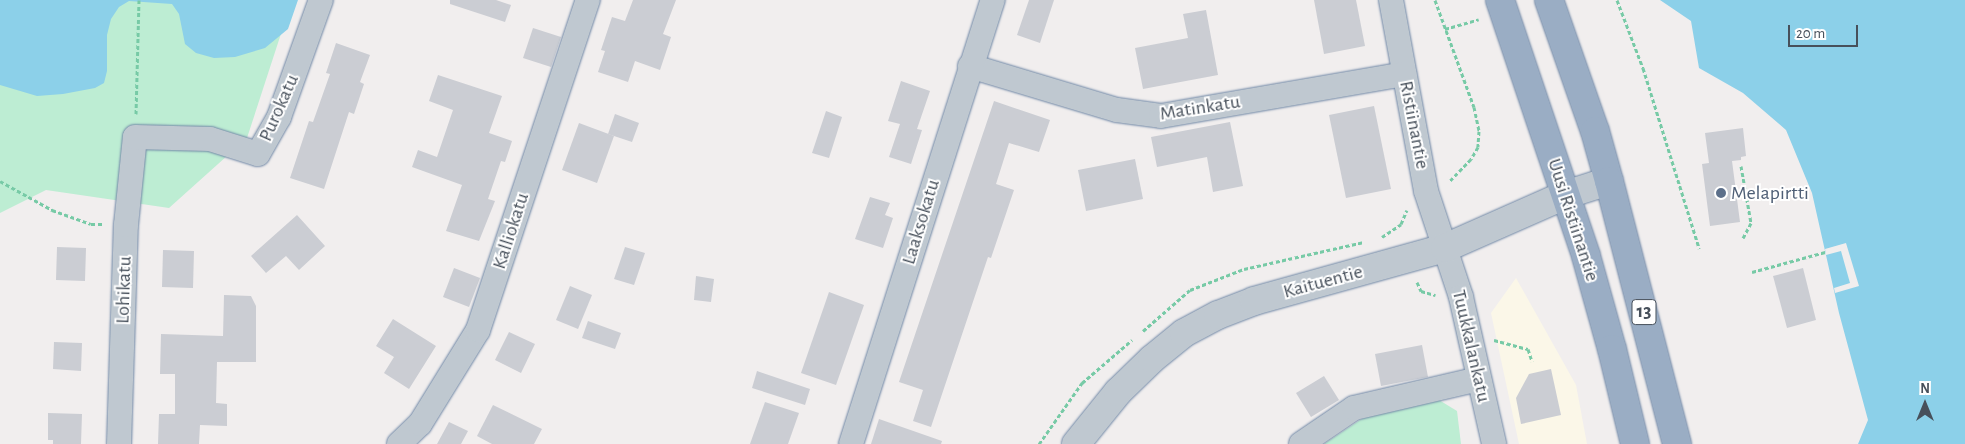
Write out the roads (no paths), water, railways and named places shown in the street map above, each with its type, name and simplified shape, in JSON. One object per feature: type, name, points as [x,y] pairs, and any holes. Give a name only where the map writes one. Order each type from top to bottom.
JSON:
[{"type":"highway","name":"Uusi Ristiinantie","points":[[1500,0],[1586,256],[1612,349],[1635,444]]},
{"type":"highway","name":"Uusi Ristiinantie","points":[[1549,0],[1595,131],[1677,444]]},
{"type":"street","name":"Purokatu","points":[[135,137],[210,139],[258,154],[279,117],[321,0]]},
{"type":"street","name":"Kalliokatu","points":[[399,444],[420,424],[478,330],[588,0]]},
{"type":"street","name":"Laaksokatu","points":[[851,444],[970,66],[993,0]]},
{"type":"street","name":"Ristiinantie","points":[[1391,0],[1426,191],[1445,248]]},
{"type":"street","name":"Matinkatu","points":[[970,66],[1117,110],[1140,115],[1161,116],[1404,74]]},
{"type":"street","name":"Lohikatu","points":[[119,444],[126,225],[135,137]]},
{"type":"street","name":"Kaituentie","points":[[1076,444],[1118,392],[1152,359],[1184,333],[1218,315],[1254,301],[1445,248],[1564,195],[1609,181]]},
{"type":"street","name":"Tuukkalankatu","points":[[1445,248],[1461,297],[1494,444]]},
{"type":"street","points":[[1301,444],[1354,408],[1479,379]]},
{"type":"water","points":[[0,0],[298,0],[288,29],[265,48],[235,57],[214,58],[196,53],[185,44],[179,14],[172,4],[129,1],[119,7],[111,19],[107,35],[107,71],[104,83],[95,88],[63,94],[37,96],[0,85]]},
{"type":"water","points":[[1660,0],[1965,0],[1965,444],[1858,444],[1868,420],[1839,313],[1812,193],[1786,130],[1743,93],[1699,68],[1691,21]]},
{"type":"place","name":"Melapirtti","points":[[1721,193]]}]
